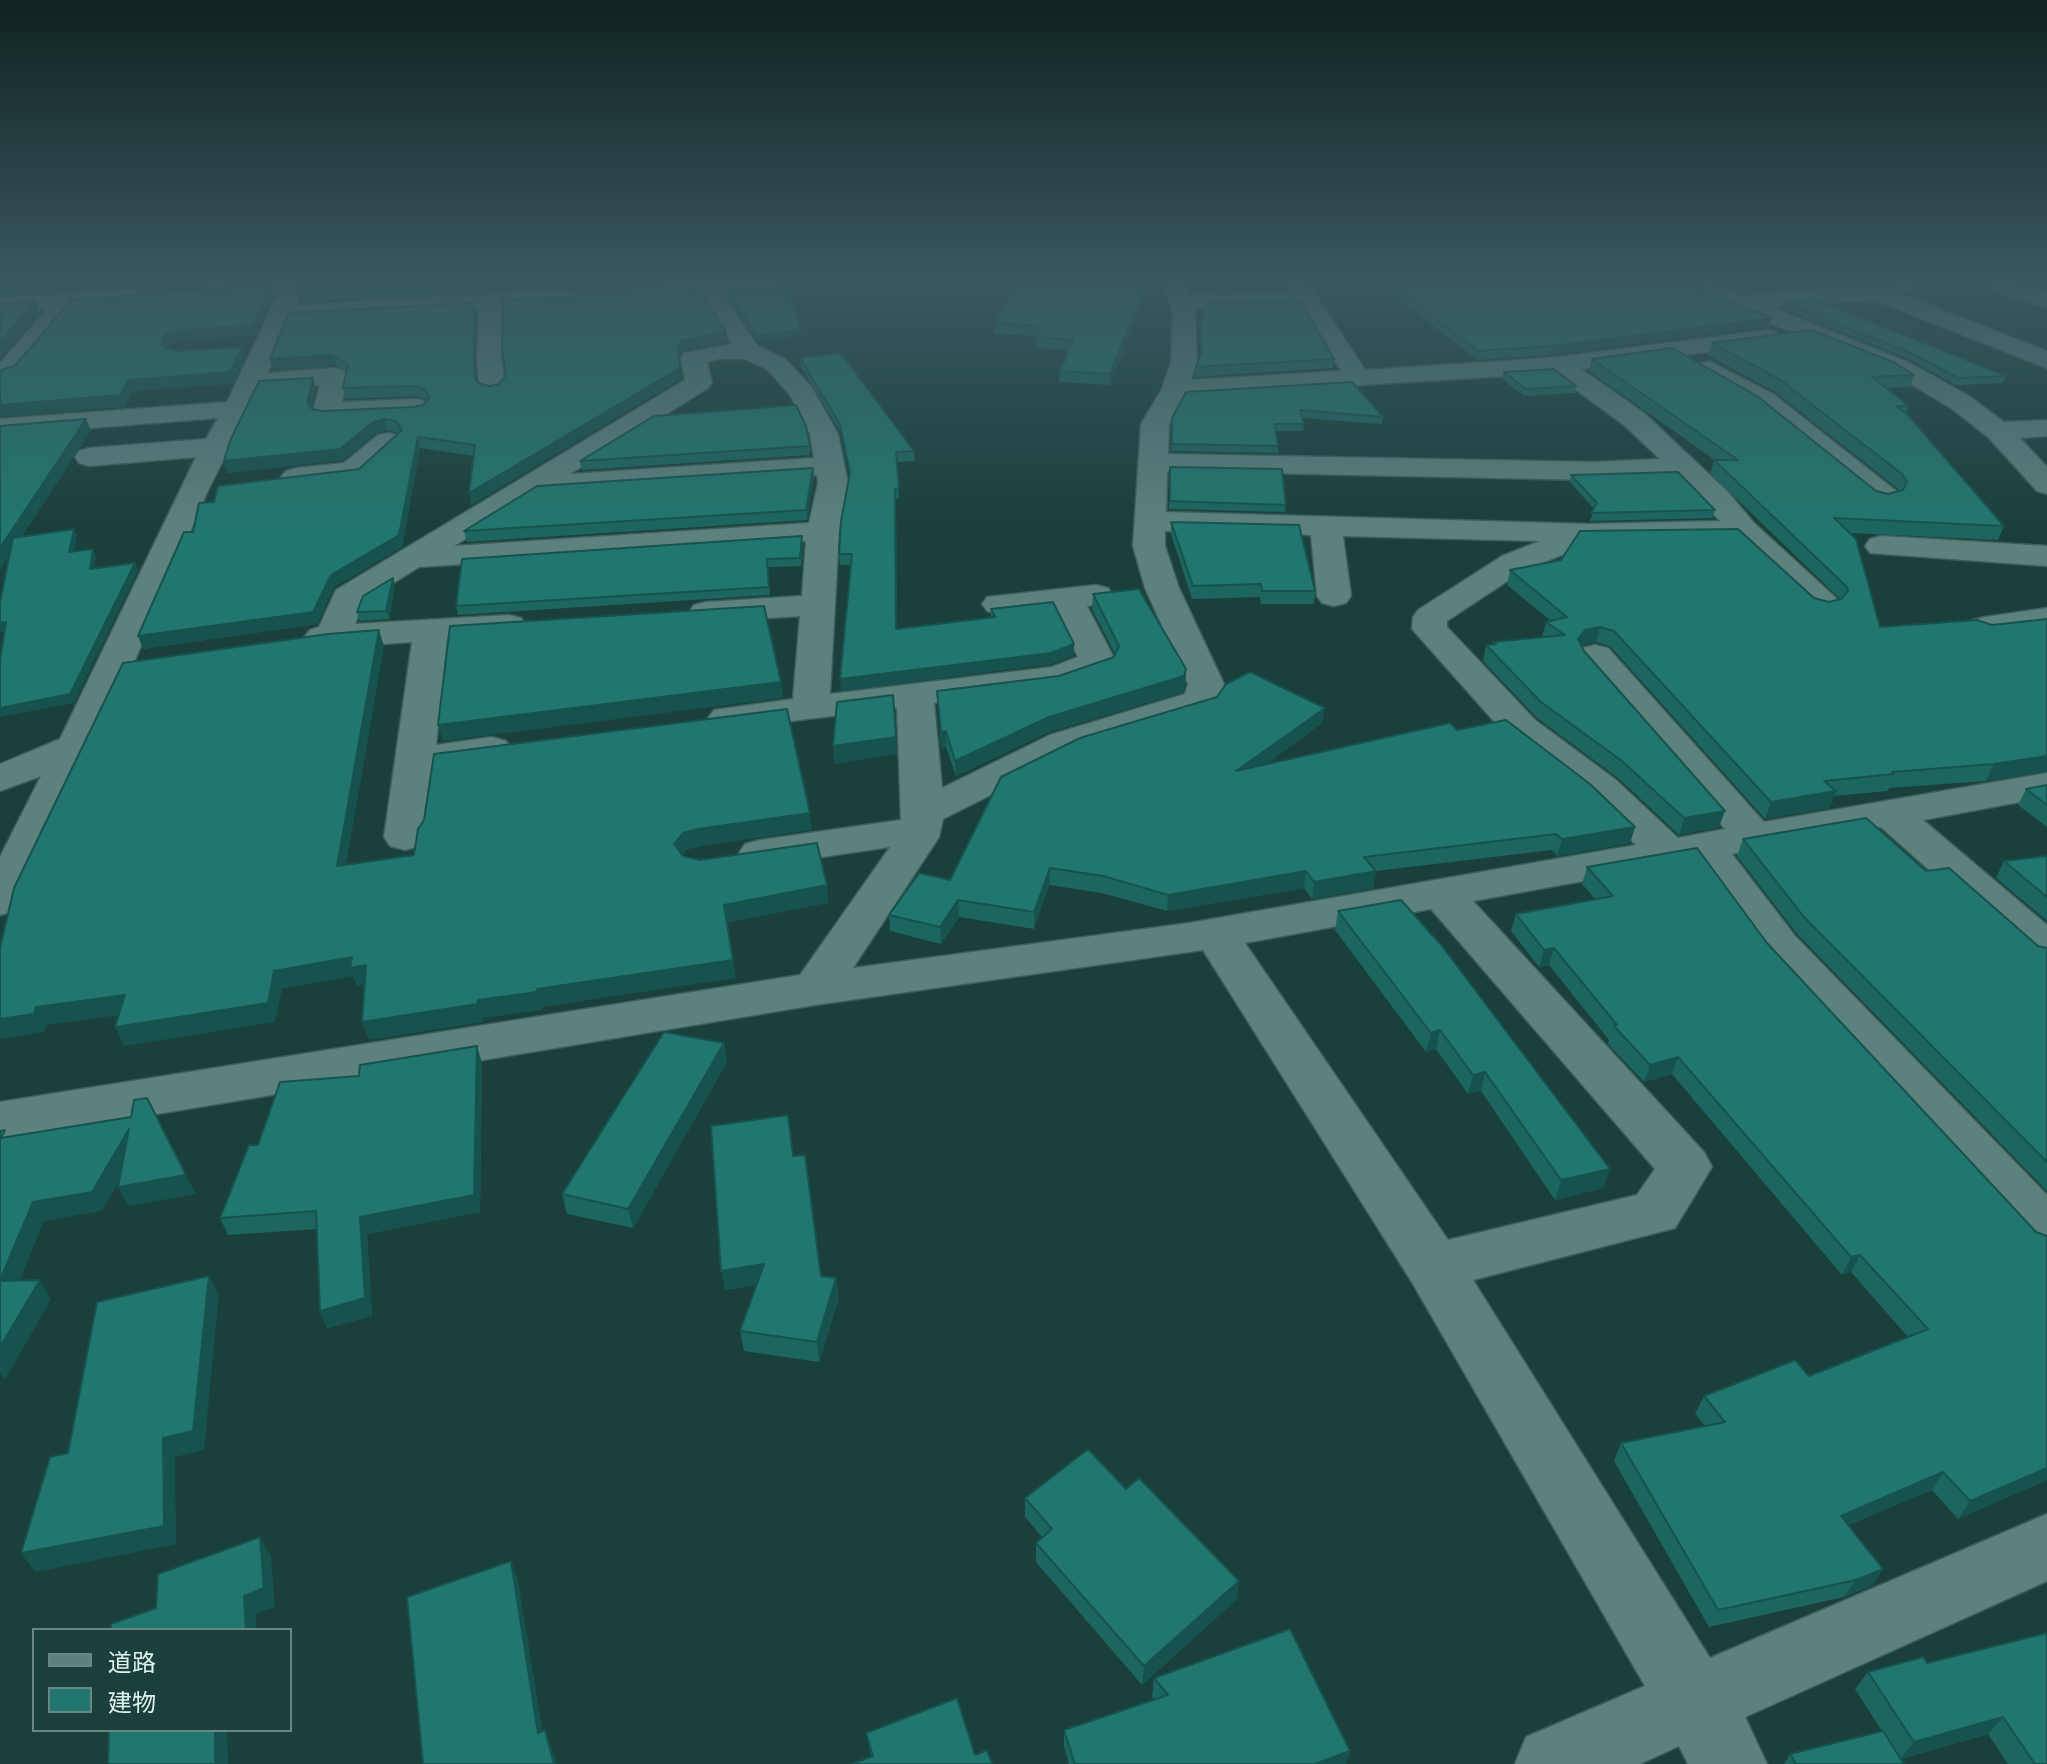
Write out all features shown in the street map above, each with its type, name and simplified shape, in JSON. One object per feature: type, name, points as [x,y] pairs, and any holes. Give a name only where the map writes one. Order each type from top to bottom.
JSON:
[{"type":"street","points":[[0,901],[73,747],[130,665],[210,486],[214,447],[244,395],[249,366]]},
{"type":"street","points":[[490,366],[492,386]]},
{"type":"street","points":[[333,636],[348,597],[699,383],[695,366]]},
{"type":"street","points":[[778,366],[802,392],[824,434],[833,483],[823,531],[811,707]]},
{"type":"street","points":[[718,859],[921,821],[1064,743],[1202,701],[1206,684],[1139,590],[1149,546],[1155,424],[1175,389],[1183,366]]},
{"type":"street","points":[[1351,366],[1358,378]]},
{"type":"street","points":[[1175,389],[1538,366]]},
{"type":"street","points":[[1560,366],[1634,419],[1717,498],[1743,530],[1823,604]]},
{"type":"street","points":[[1704,366],[1764,400],[1884,496]]},
{"type":"street","points":[[1897,366],[1960,402],[1998,431],[2047,485]]},
{"type":"street","points":[[0,427],[244,395],[335,376],[326,411],[416,407]]},
{"type":"street","points":[[1998,431],[2047,428]]},
{"type":"street","points":[[273,479],[352,471],[388,441]]},
{"type":"street","points":[[89,457],[214,447]]},
{"type":"street","points":[[1152,462],[1593,471],[1684,467]]},
{"type":"street","points":[[530,486],[828,466]]},
{"type":"street","points":[[1148,521],[1565,533],[1743,530]]},
{"type":"street","points":[[1326,526],[1334,596]]},
{"type":"street","points":[[408,558],[823,531]]},
{"type":"street","points":[[1565,533],[1556,546],[1513,563],[1430,617],[1429,629],[1521,728],[1686,849],[2047,1232]]},
{"type":"street","points":[[1881,546],[2047,556]]},
{"type":"street","points":[[999,604],[1139,590]]},
{"type":"street","points":[[700,721],[1058,677],[1098,662],[1066,598]]},
{"type":"street","points":[[679,614],[818,605]]},
{"type":"street","points":[[1985,627],[2047,618]]},
{"type":"street","points":[[286,642],[333,636],[539,623]]},
{"type":"street","points":[[405,837],[431,630]]},
{"type":"street","points":[[1595,656],[1754,837]]},
{"type":"street","points":[[815,989],[918,837],[921,821],[915,696]]},
{"type":"street","points":[[415,760],[526,745]]},
{"type":"street","points":[[0,779],[73,747]]},
{"type":"street","points":[[0,1121],[815,989],[1215,933],[2047,785]]},
{"type":"street","points":[[1890,813],[2047,950]]},
{"type":"street","points":[[1434,1267],[1655,1212],[1685,1167],[1441,893]]},
{"type":"street","points":[[1215,933],[1434,1267],[1712,1734]]},
{"type":"street","points":[[1553,1764],[1712,1734],[2047,1547]]},
{"type":"building","points":[[14,366],[232,366],[229,372],[129,380],[120,395],[0,405],[0,370]]},
{"type":"building","points":[[348,366],[474,366],[478,383],[489,386],[499,384],[506,375],[505,366],[680,368],[469,493],[475,445],[418,437],[399,535],[331,575],[313,612],[138,636],[184,532],[193,532],[199,503],[214,502],[218,486],[359,469],[402,430],[396,421],[385,419],[373,422],[340,449],[224,461],[230,441],[259,381],[313,378],[307,402],[312,409],[322,411],[413,407],[423,405],[429,398],[425,389],[414,386],[343,388]]},
{"type":"building","points":[[805,366],[851,366],[914,451],[896,452],[899,488],[895,489],[896,629],[995,617],[991,609],[1053,602],[1074,644],[1051,653],[840,679],[852,554],[839,554],[841,521],[850,473],[840,424]]},
{"type":"building","points":[[1062,366],[1113,366],[1110,374],[1060,371]]},
{"type":"building","points":[[1603,366],[1704,366],[1757,396],[1876,491],[1888,494],[1903,490],[1907,481],[1902,474],[1779,379],[1755,366],[1900,366],[1914,375],[1872,377],[1909,406],[1896,406],[1907,414],[2004,526],[1834,518],[1856,539],[1880,627],[1977,620],[1992,625],[2047,619],[2047,756],[1824,781],[1836,791],[1771,802],[1614,631],[1600,627],[1585,630],[1578,639],[1584,651],[1725,811],[1684,818],[1622,761],[1541,702],[1486,645],[1565,635],[1546,622],[1567,617],[1510,570],[1561,560],[1580,531],[1738,529],[1814,598],[1829,602],[1841,599],[1848,591],[1847,587],[1714,460],[1738,460]]},
{"type":"building","points":[[1936,366],[1982,366],[2006,376],[1958,378]]},
{"type":"building","points":[[1554,369],[1576,386],[1526,389],[1504,372]]},
{"type":"building","points":[[1352,382],[1383,417],[1300,410],[1304,424],[1275,424],[1278,446],[1172,444],[1172,418],[1186,392]]},
{"type":"building","points":[[796,405],[806,426],[810,446],[580,461],[654,416]]},
{"type":"building","points":[[86,419],[0,548],[0,426]]},
{"type":"building","points":[[1170,467],[1282,469],[1286,505],[1170,501]]},
{"type":"building","points":[[813,468],[806,510],[464,531],[537,486]]},
{"type":"building","points":[[1678,472],[1715,510],[1591,513],[1597,503],[1571,475]]},
{"type":"building","points":[[1171,522],[1299,525],[1315,591],[1262,591],[1261,584],[1193,586]]},
{"type":"building","points":[[74,529],[69,552],[93,549],[90,569],[135,563],[70,694],[0,708],[0,660],[6,622],[0,623],[0,602],[13,538]]},
{"type":"building","points":[[802,536],[800,558],[767,559],[769,587],[456,606],[462,559]]},
{"type":"building","points":[[393,578],[386,611],[357,612],[363,596]]},
{"type":"building","points":[[1139,589],[1186,669],[1184,676],[1049,717],[955,761],[946,731],[941,732],[937,691],[1059,676],[1114,657],[1119,646],[1093,594]]},
{"type":"building","points":[[764,606],[781,682],[438,725],[450,626]]},
{"type":"building","points":[[379,630],[337,866],[414,855],[418,829],[424,820],[434,754],[787,709],[810,813],[698,829],[683,833],[674,844],[683,856],[700,860],[817,843],[827,885],[724,905],[733,960],[537,989],[537,992],[478,1000],[477,1004],[362,1022],[366,965],[350,968],[352,957],[274,971],[268,1003],[115,1027],[125,995],[36,1007],[34,1014],[0,1019],[0,948],[14,888],[123,663],[328,634]]},
{"type":"building","points":[[1250,672],[1325,708],[1236,771],[1450,723],[1457,730],[1506,720],[1590,784],[1635,827],[1562,839],[1556,834],[1364,857],[1376,871],[1314,882],[1306,871],[1168,895],[1103,876],[1050,868],[1034,912],[958,900],[940,927],[889,915],[919,873],[950,880],[1001,777],[1080,738],[1217,697],[1226,684]]},
{"type":"building","points":[[893,695],[896,737],[833,746],[837,702]]},
{"type":"building","points":[[2047,785],[2047,805],[2026,789]]},
{"type":"building","points":[[1866,818],[1926,871],[1949,868],[2038,946],[2047,948],[2047,1162],[1804,917],[1743,839]]},
{"type":"building","points":[[1697,848],[1767,943],[2036,1232],[2047,1236],[2047,1468],[1970,1501],[1943,1472],[1841,1516],[1883,1569],[1856,1580],[1718,1610],[1621,1443],[1725,1422],[1704,1396],[1795,1360],[1809,1376],[1928,1329],[1860,1255],[1851,1257],[1678,1057],[1650,1065],[1614,1026],[1617,1025],[1554,948],[1544,950],[1516,914],[1613,896],[1587,867]]},
{"type":"building","points":[[2047,856],[2047,897],[2004,861]]},
{"type":"building","points":[[1401,900],[1442,946],[1610,1169],[1561,1180],[1485,1072],[1473,1075],[1440,1030],[1431,1033],[1338,911]]},
{"type":"building","points":[[664,1032],[724,1043],[628,1209],[562,1194]]},
{"type":"building","points":[[477,1046],[474,1195],[360,1217],[365,1298],[320,1311],[316,1211],[220,1218],[249,1145],[258,1145],[280,1082],[359,1076],[360,1065]]},
{"type":"building","points":[[147,1098],[186,1175],[118,1187],[129,1129],[92,1192],[33,1202],[0,1280],[0,1131],[5,1130],[1,1138],[131,1117],[134,1100]]},
{"type":"building","points":[[788,1115],[793,1156],[805,1155],[821,1276],[836,1278],[817,1342],[740,1331],[764,1264],[721,1271],[711,1126]]},
{"type":"building","points":[[209,1276],[193,1431],[163,1438],[164,1526],[21,1553],[50,1457],[68,1453],[97,1302]]},
{"type":"building","points":[[40,1280],[0,1347],[0,1281]]},
{"type":"building","points":[[1088,1449],[1126,1489],[1139,1478],[1239,1581],[1144,1666],[1036,1543],[1052,1529],[1025,1498]]},
{"type":"building","points":[[260,1537],[264,1588],[244,1596],[246,1628],[111,1628],[111,1624],[156,1608],[158,1574]]},
{"type":"building","points":[[511,1561],[538,1733],[545,1730],[554,1764],[423,1764],[407,1597]]},
{"type":"building","points":[[1290,1629],[1350,1751],[1315,1764],[1075,1764],[1064,1730],[1168,1695],[1154,1678]]},
{"type":"building","points":[[2047,1633],[2047,1764],[2035,1764],[2003,1717],[1914,1742],[1868,1672],[1923,1657],[1927,1663]]},
{"type":"building","points":[[957,1698],[975,1755],[987,1750],[992,1764],[852,1764],[873,1756],[866,1733]]},
{"type":"building","points":[[1883,1731],[1904,1764],[1796,1764],[1790,1754]]},
{"type":"building","points":[[109,1732],[215,1732],[215,1764],[108,1764]]}]
